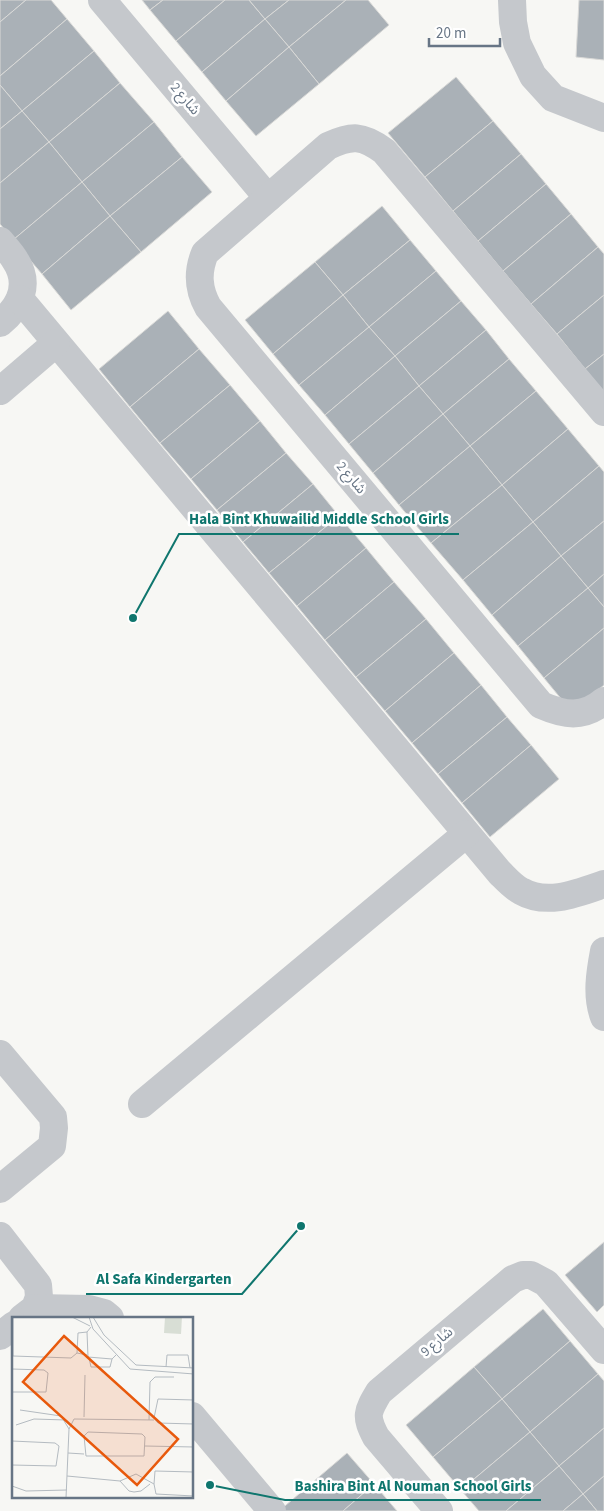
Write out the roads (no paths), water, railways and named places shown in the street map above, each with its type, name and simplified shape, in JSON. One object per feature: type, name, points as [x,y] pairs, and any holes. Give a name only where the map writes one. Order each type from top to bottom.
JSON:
[{"type":"street","name":"شارع 2","points":[[102,0],[268,198]]},
{"type":"street","points":[[512,0],[513,22],[518,42],[533,76],[553,98],[604,118]]},
{"type":"street","name":"شارع 2","points":[[604,412],[384,150],[371,142],[355,138],[345,138],[328,146],[205,253],[200,264],[199,283],[203,298],[208,307],[541,705],[556,712],[576,714],[598,706],[604,701]]},
{"type":"street","points":[[0,241],[16,260],[22,279],[20,300],[14,310],[0,323]]},
{"type":"street","points":[[20,300],[500,873],[521,891],[543,899],[570,896],[604,884]]},
{"type":"street","points":[[0,391],[56,343]]},
{"type":"street","points":[[142,1104],[466,834]]},
{"type":"street","points":[[604,951],[599,981],[604,1017]]},
{"type":"street","points":[[0,1054],[52,1117],[54,1128],[52,1146],[0,1189]]},
{"type":"street","points":[[0,1236],[38,1285],[39,1296],[29,1313]]},
{"type":"street","name":"شارع 9","points":[[440,1511],[376,1437],[368,1418],[370,1406],[379,1392],[513,1279],[523,1275],[531,1275],[546,1283],[604,1350]]},
{"type":"street","points":[[29,1313],[88,1309],[104,1313],[109,1317]]},
{"type":"street","points":[[0,1336],[12,1327]]},
{"type":"street","points":[[194,1418],[272,1511]]},
{"type":"place","name":"Hala Bint Khuwailid Middle School Girls","points":[[133,618]]},
{"type":"place","name":"Al Safa Kindergarten","points":[[301,1226]]},
{"type":"place","name":"Bashira Bint Al Nouman School Girls","points":[[210,1485]]}]
